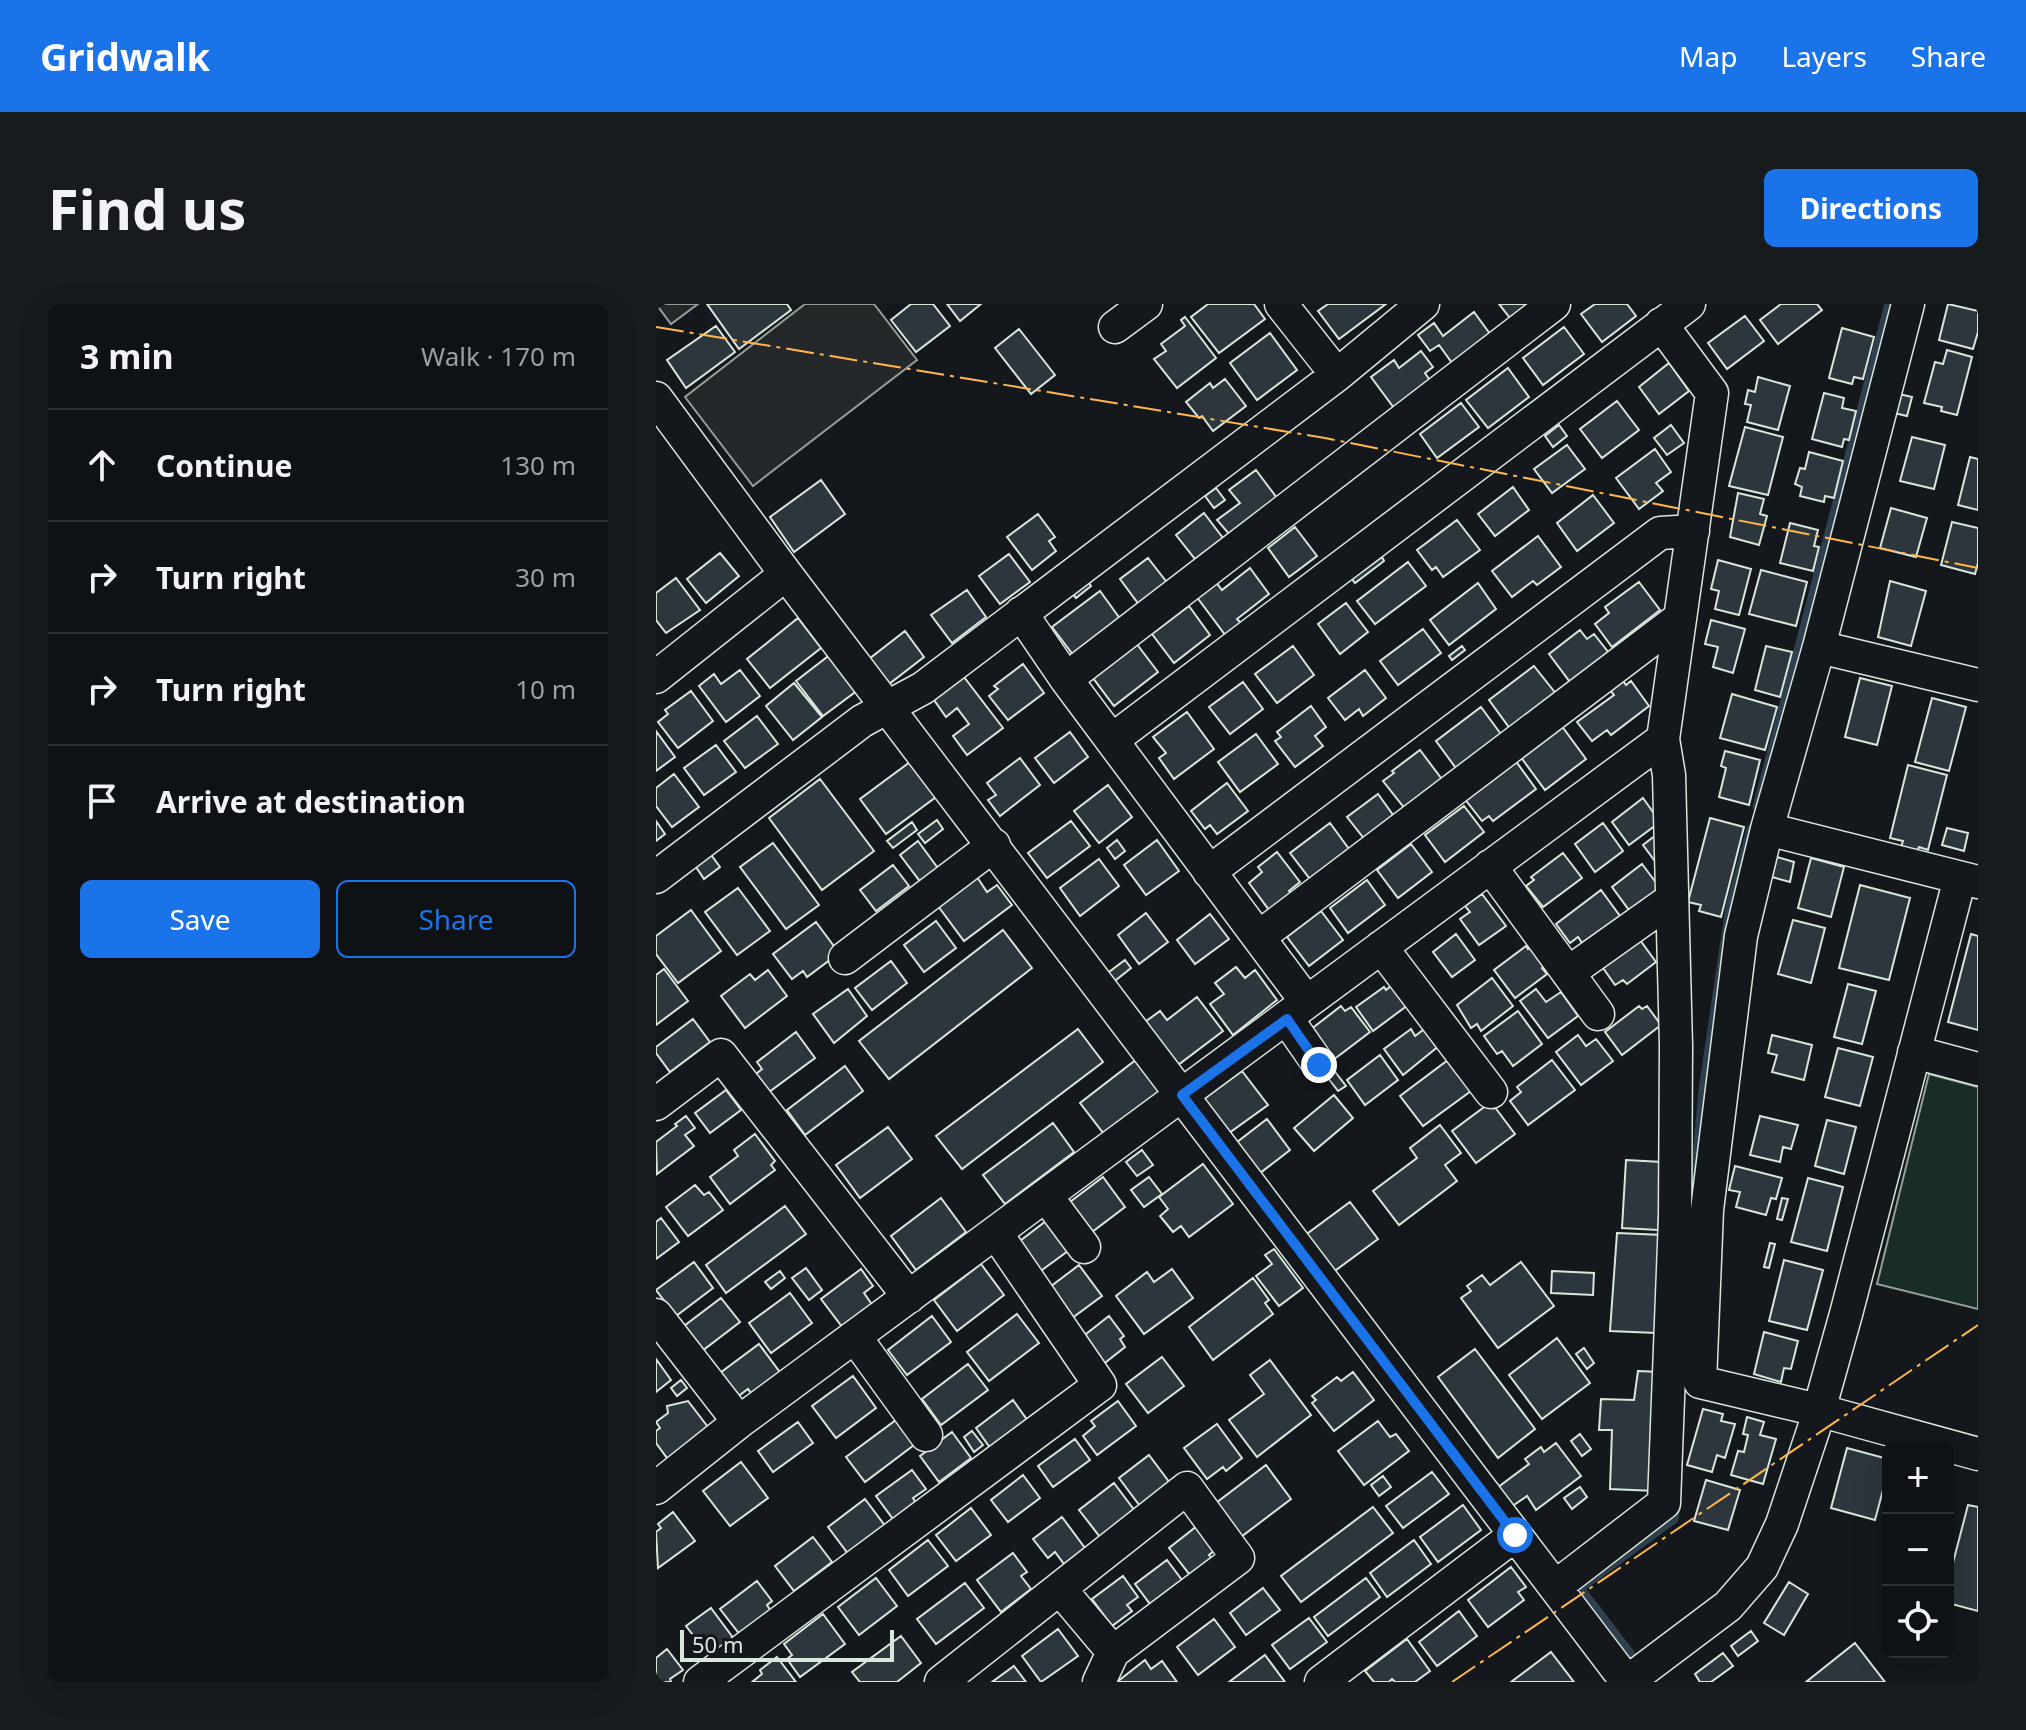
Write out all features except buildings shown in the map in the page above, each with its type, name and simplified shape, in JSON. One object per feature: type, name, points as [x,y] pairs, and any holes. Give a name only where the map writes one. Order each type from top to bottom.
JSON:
[{"type":"street","points":[[1115,327],[1146,304]]},
{"type":"street","points":[[1281,304],[1337,375]]},
{"type":"street","points":[[656,877],[862,721],[923,688],[1337,375],[1423,304]]},
{"type":"street","points":[[1066,679],[1554,304]]},
{"type":"street","points":[[1112,740],[1689,304]]},
{"type":"street","points":[[1908,304],[1741,936],[1707,1210],[1700,1382],[1818,1410],[1978,1454]]},
{"type":"street","points":[[1555,1587],[1664,1503],[1675,1218],[1676,1046],[1669,775],[1663,739],[1712,393],[1661,324]]},
{"type":"street","points":[[656,398],[786,574],[1627,1682],[1728,1606],[1762,1567],[1782,1524],[1818,1410],[1914,1052],[1969,880],[1767,829]]},
{"type":"street","points":[[1209,872],[1660,533],[1693,531]]},
{"type":"street","points":[[656,677],[786,574]]},
{"type":"street","points":[[1021,613],[1066,679],[1259,937],[1296,1010],[1319,1065]]},
{"type":"street","points":[[1259,937],[1680,618]]},
{"type":"street","points":[[1819,647],[1977,682]]},
{"type":"street","points":[[656,1488],[739,1422],[1663,739]]},
{"type":"street","points":[[845,958],[994,845]]},
{"type":"street","points":[[1490,866],[1598,1014]]},
{"type":"street","points":[[1568,973],[1672,899]]},
{"type":"street","points":[[1381,947],[1491,1092]]},
{"type":"street","points":[[1914,1052],[1978,1069]]},
{"type":"street","points":[[656,1104],[721,1055],[909,1297]]},
{"type":"street","points":[[1046,1196],[1084,1247]]},
{"type":"street","points":[[700,1682],[1100,1385],[996,1233]]},
{"type":"street","points":[[656,1315],[739,1422]]},
{"type":"street","points":[[855,1337],[926,1435]]},
{"type":"street","points":[[941,1682],[1187,1488],[1238,1558],[1113,1652],[1099,1682]]},
{"type":"street","points":[[1321,1682],[1515,1535]]},
{"type":"street","points":[[1060,1589],[1113,1652]]},
{"type":"green space","points":[[1929,1074],[1978,1087],[1978,1309],[1877,1284]]},
{"type":"shaded area","points":[[656,304],[698,304],[671,324]]},
{"type":"shaded area","points":[[805,304],[874,304],[917,360],[753,486],[685,397]]},
{"type":"waterway","points":[[1757,807],[1889,304]]},
{"type":"waterway","points":[[1694,1189],[1703,1090],[1730,907],[1751,829]]},
{"type":"waterway","points":[[1639,1665],[1580,1588],[1674,1519],[1676,1504]]},
{"type":"power","points":[[656,327],[1325,438],[1978,568]]},
{"type":"power","points":[[1452,1682],[1978,1325]]},
{"type":"route","points":[[1319,1065],[1287,1019],[1182,1095],[1515,1535]]}]
